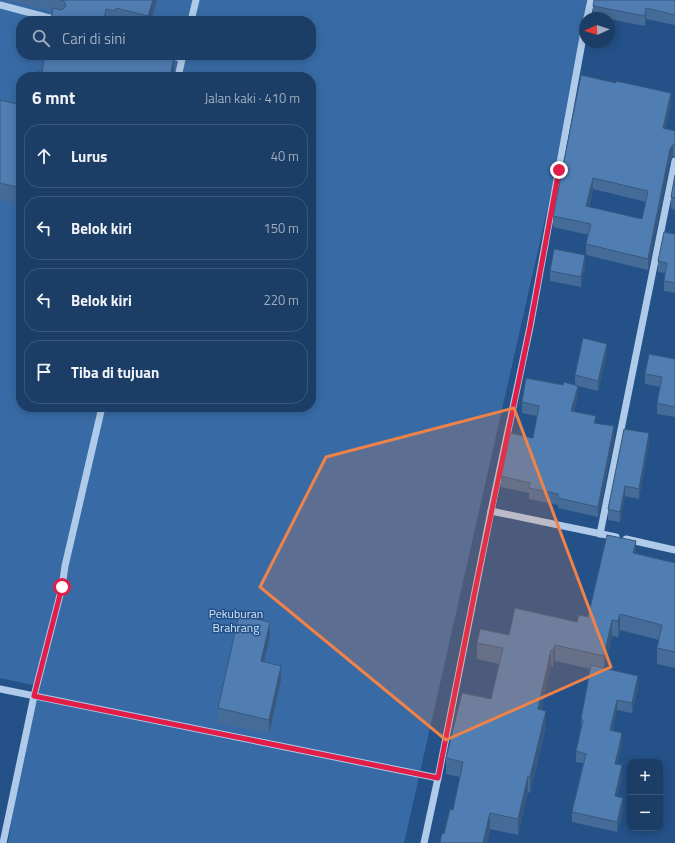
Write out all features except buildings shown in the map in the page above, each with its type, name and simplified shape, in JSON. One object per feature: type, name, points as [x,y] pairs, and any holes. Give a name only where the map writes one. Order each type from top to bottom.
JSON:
[{"type":"street","points":[[192,16],[196,0]]},
{"type":"street","points":[[588,12],[591,0]]},
{"type":"street","points":[[0,5],[42,16]]},
{"type":"street","points":[[424,843],[491,511],[532,320],[581,48]]},
{"type":"street","points":[[179,72],[181,60]]},
{"type":"street","points":[[600,534],[675,162]]},
{"type":"street","points":[[4,843],[34,696],[62,587],[65,566],[101,412]]},
{"type":"street","points":[[491,511],[675,550]]},
{"type":"street","points":[[0,689],[438,778]]},
{"type":"highlighted area","points":[[514,408],[611,667],[446,740],[260,587],[326,457]]},
{"type":"green space","name":"Pekuburan Brahrang","points":[[0,0],[595,0],[588,12],[579,12],[579,48],[584,48],[404,843],[8,843],[33,685],[0,678]]},
{"type":"route","points":[[62,587],[34,696],[438,778],[530,327],[559,170]]}]
